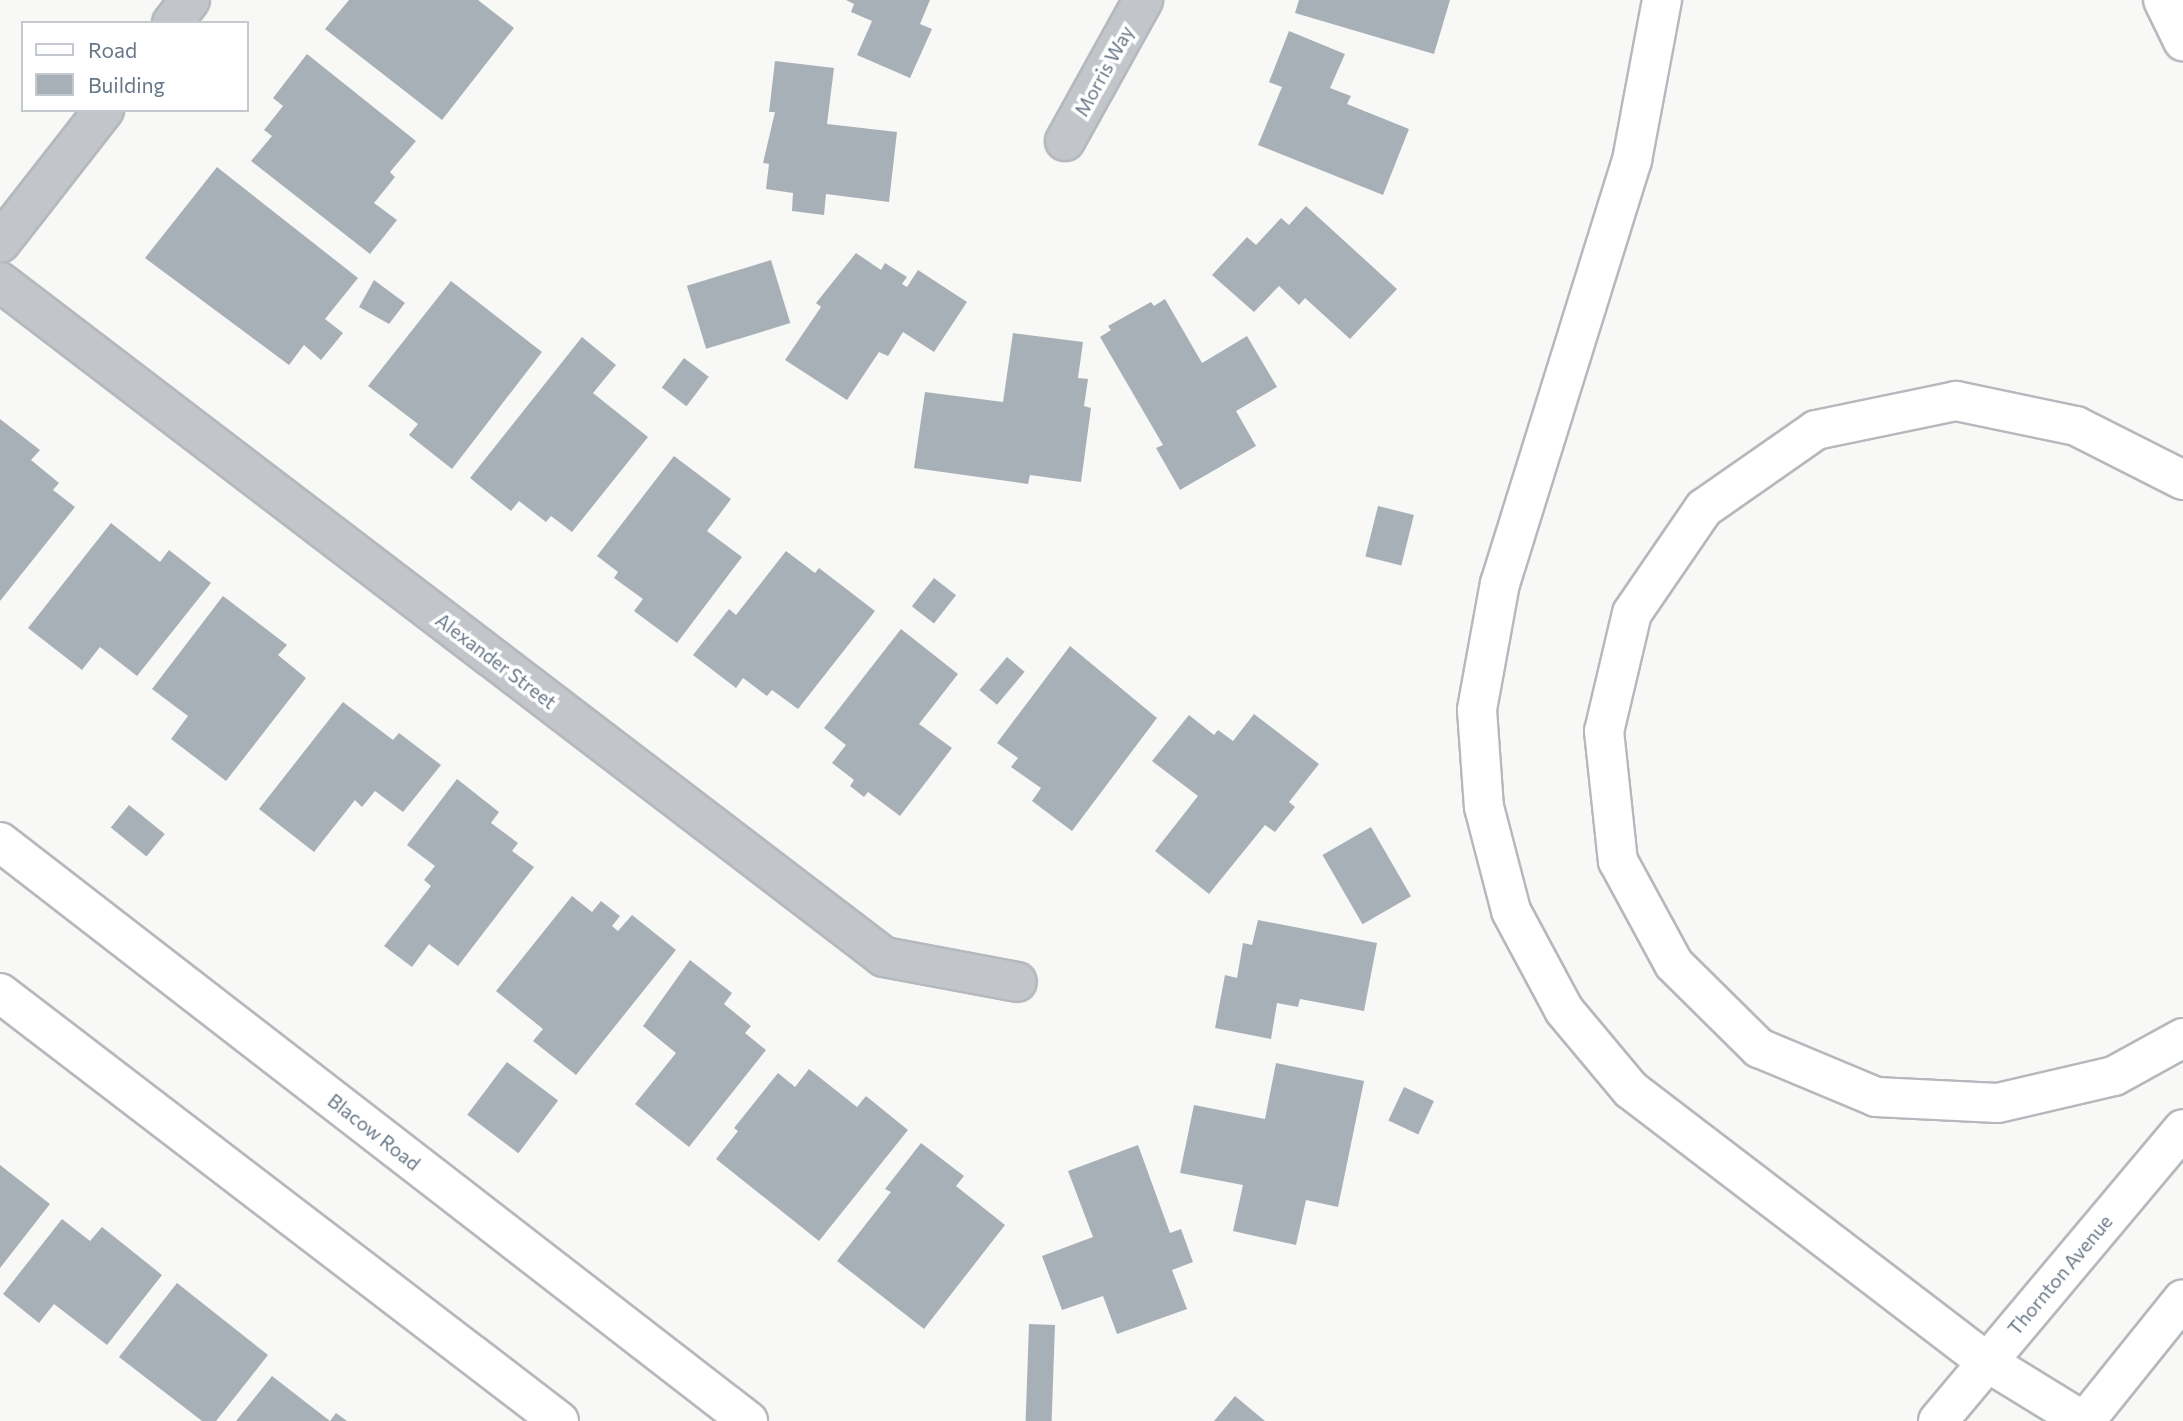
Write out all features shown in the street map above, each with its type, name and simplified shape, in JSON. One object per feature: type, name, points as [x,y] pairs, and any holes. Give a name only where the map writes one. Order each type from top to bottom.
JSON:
[{"type":"main road","points":[[1662,0],[1632,160],[1500,583],[1477,710],[1484,807],[1511,911],[1563,1010],[1631,1090],[1987,1362],[2084,1421],[2183,1299]]},
{"type":"main road","points":[[2163,0],[2183,41]]},
{"type":"main road","points":[[2183,480],[2076,426],[1956,401],[1816,430],[1704,508],[1632,613],[1604,732],[1618,861],[1674,964],[1759,1048],[1876,1097],[1998,1103],[2114,1076],[2183,1038]]},
{"type":"main road","name":"Blacow Road","points":[[0,842],[748,1421]]},
{"type":"main road","points":[[0,993],[559,1421]]},
{"type":"main road","name":"Thornton Avenue","points":[[1938,1421],[2183,1129]]},
{"type":"street","points":[[174,21],[190,0]]},
{"type":"street","name":"Morris Way","points":[[1065,141],[1143,0]]},
{"type":"street","points":[[0,243],[102,112]]},
{"type":"street","name":"Alexander Street","points":[[0,282],[884,957],[1017,982]]},
{"type":"building","points":[[349,0],[478,0],[514,28],[442,120],[325,29]]},
{"type":"building","points":[[846,0],[930,0],[920,24],[932,29],[910,78],[857,55],[872,21],[851,12],[854,4]]},
{"type":"building","points":[[1299,0],[1450,0],[1434,54],[1295,13]]},
{"type":"building","points":[[1289,31],[1345,54],[1330,88],[1351,96],[1347,104],[1409,129],[1383,195],[1258,145],[1282,87],[1269,82]]},
{"type":"building","points":[[307,54],[416,141],[390,172],[395,177],[374,203],[397,220],[370,254],[251,161],[272,136],[264,130],[283,106],[273,98]]},
{"type":"building","points":[[775,61],[834,68],[827,124],[897,132],[889,202],[826,194],[824,215],[792,211],[793,193],[766,189],[769,164],[763,163],[775,112],[769,112]]},
{"type":"building","points":[[217,167],[358,278],[325,319],[343,333],[321,360],[304,345],[289,365],[145,258]]},
{"type":"building","points":[[1306,206],[1397,289],[1350,339],[1305,298],[1299,305],[1279,286],[1254,312],[1212,275],[1247,237],[1256,245],[1281,218],[1289,225]]},
{"type":"building","points":[[856,253],[881,270],[885,263],[907,277],[902,284],[907,287],[918,270],[967,302],[934,352],[903,332],[888,356],[879,352],[847,400],[785,360],[821,307],[816,303]]},
{"type":"building","points":[[771,260],[790,323],[706,349],[687,286]]},
{"type":"building","points":[[374,280],[405,303],[389,324],[359,307]]},
{"type":"building","points":[[451,281],[542,352],[452,469],[409,435],[418,424],[368,386]]},
{"type":"building","points":[[1165,299],[1202,363],[1247,336],[1277,387],[1236,411],[1256,446],[1180,490],[1156,448],[1163,445],[1100,337],[1111,330],[1108,326],[1151,302],[1154,306]]},
{"type":"building","points":[[1013,333],[1083,342],[1078,378],[1088,379],[1084,406],[1091,408],[1081,482],[1030,475],[1028,484],[914,468],[925,392],[1003,402]]},
{"type":"building","points":[[582,337],[616,365],[593,393],[648,437],[572,532],[551,516],[546,522],[519,501],[511,511],[470,478]]},
{"type":"building","points":[[684,358],[709,377],[686,406],[662,388]]},
{"type":"building","points":[[0,419],[40,450],[31,460],[59,483],[53,490],[75,507],[0,601]]},
{"type":"building","points":[[674,456],[731,499],[707,531],[742,557],[677,643],[634,611],[643,599],[614,578],[618,572],[597,556]]},
{"type":"building","points":[[1378,506],[1414,515],[1401,565],[1365,556]]},
{"type":"building","points":[[111,523],[160,562],[169,550],[211,583],[137,676],[100,647],[82,670],[28,628]]},
{"type":"building","points":[[786,551],[815,573],[819,568],[875,611],[798,709],[772,690],[767,696],[743,678],[736,688],[693,655],[729,609],[736,615]]},
{"type":"building","points":[[934,578],[956,595],[934,624],[912,606]]},
{"type":"building","points":[[223,596],[287,645],[278,655],[306,678],[226,781],[171,739],[188,716],[152,689]]},
{"type":"building","points":[[901,629],[958,674],[919,724],[952,748],[900,816],[868,792],[864,797],[850,786],[854,780],[832,763],[846,745],[824,728]]},
{"type":"building","points":[[1070,646],[1157,718],[1072,831],[1032,801],[1041,788],[1011,767],[1018,758],[997,743]]},
{"type":"building","points":[[1007,657],[1025,672],[997,705],[979,690]]},
{"type":"building","points":[[343,702],[393,740],[399,733],[441,765],[403,812],[375,791],[362,807],[355,800],[314,852],[259,809]]},
{"type":"building","points":[[1254,714],[1319,764],[1289,802],[1295,807],[1275,832],[1265,825],[1209,894],[1155,851],[1198,796],[1152,761],[1189,715],[1214,735],[1218,730],[1233,741]]},
{"type":"building","points":[[457,779],[499,812],[491,823],[518,843],[512,851],[534,867],[458,966],[429,944],[412,967],[384,946],[431,886],[424,880],[435,866],[407,845]]},
{"type":"building","points":[[129,805],[165,834],[146,856],[111,828]]},
{"type":"building","points":[[1371,827],[1411,896],[1363,924],[1323,855]]},
{"type":"building","points":[[572,896],[592,912],[601,901],[620,916],[612,926],[618,931],[632,915],[676,950],[576,1075],[533,1041],[543,1029],[496,991]]},
{"type":"building","points":[[1258,920],[1377,943],[1364,1011],[1300,999],[1298,1007],[1277,1003],[1271,1039],[1215,1028],[1225,975],[1237,978],[1243,943],[1252,945]]},
{"type":"building","points":[[690,960],[732,993],[724,1004],[751,1026],[745,1033],[766,1050],[689,1147],[635,1104],[676,1053],[643,1026]]},
{"type":"building","points":[[507,1062],[558,1101],[518,1153],[467,1115]]},
{"type":"building","points":[[1276,1063],[1364,1081],[1338,1207],[1306,1200],[1296,1245],[1233,1231],[1243,1185],[1180,1173],[1194,1105],[1265,1119]]},
{"type":"building","points":[[809,1069],[857,1107],[866,1096],[908,1130],[819,1241],[716,1159],[738,1131],[734,1128],[778,1073],[795,1087]]},
{"type":"building","points":[[1404,1087],[1434,1101],[1418,1134],[1388,1121]]},
{"type":"building","points":[[921,1143],[964,1176],[956,1186],[1005,1225],[924,1329],[837,1261],[891,1192],[885,1189]]},
{"type":"building","points":[[1138,1145],[1170,1233],[1181,1229],[1193,1262],[1172,1270],[1187,1309],[1117,1334],[1103,1296],[1062,1310],[1042,1256],[1093,1237],[1068,1171]]},
{"type":"building","points":[[0,1165],[50,1204],[0,1268]]},
{"type":"building","points":[[62,1219],[90,1241],[102,1227],[162,1275],[107,1345],[54,1304],[39,1323],[3,1294]]},
{"type":"building","points":[[177,1283],[268,1355],[216,1421],[202,1421],[119,1357]]},
{"type":"building","points":[[1029,1324],[1055,1325],[1052,1421],[1026,1421]]},
{"type":"building","points":[[272,1376],[330,1421],[236,1421]]},
{"type":"building","points":[[1235,1396],[1265,1421],[1214,1421]]},
{"type":"building","points":[[336,1413],[347,1421],[330,1421]]}]
